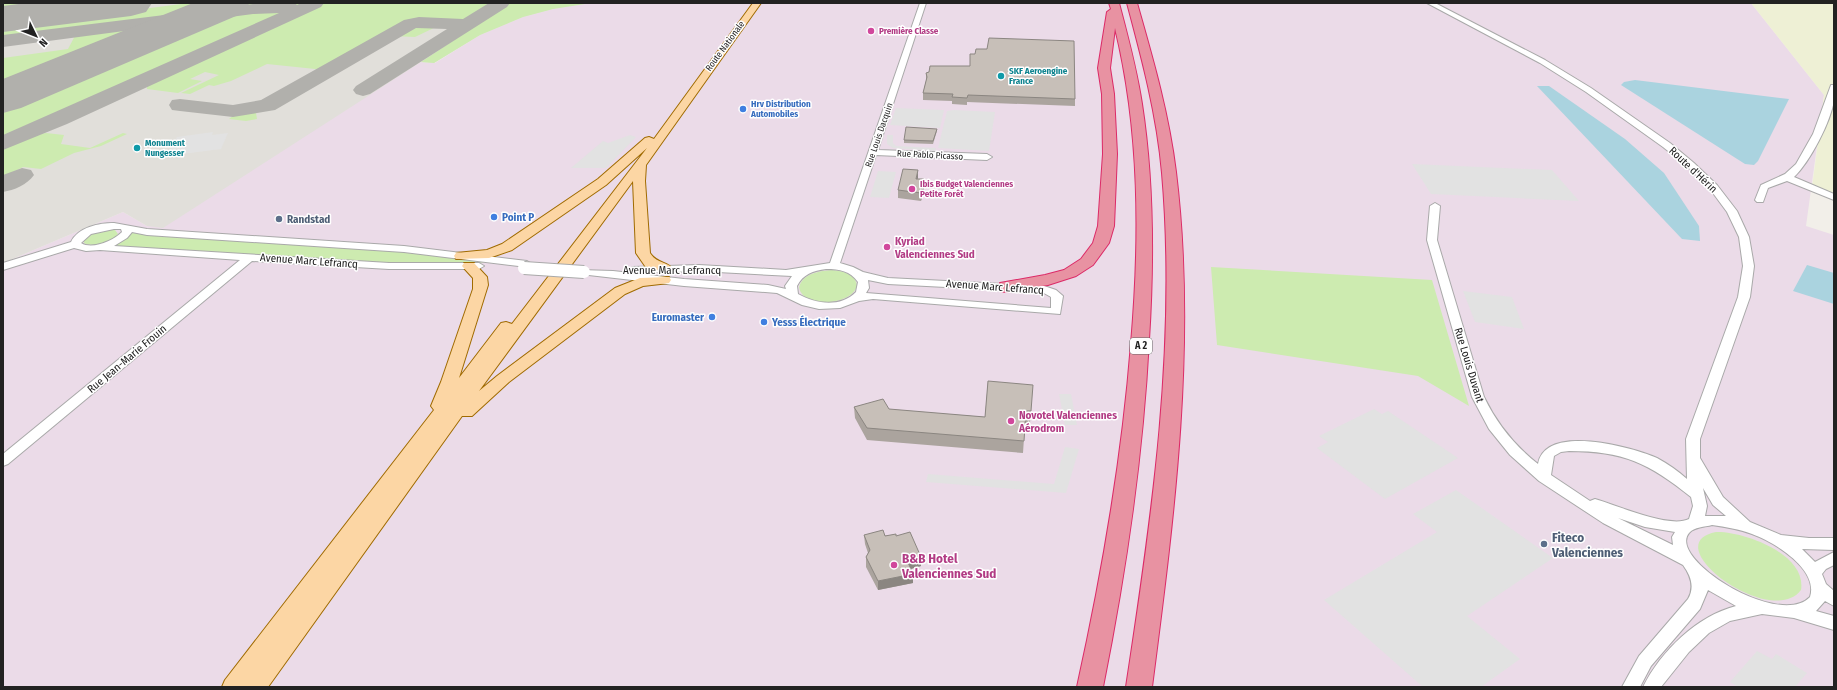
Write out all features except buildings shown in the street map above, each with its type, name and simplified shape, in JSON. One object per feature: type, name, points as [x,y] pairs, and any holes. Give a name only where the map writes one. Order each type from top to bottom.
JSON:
[{"type":"highway","points":[[1006,287],[1048,280],[1070,273],[1082,266],[1091,258],[1103,238],[1106,226],[1110,154],[1108,94],[1104,65],[1113,3]]},
{"type":"highway","name":"A 2","points":[[1090,687],[1105,614],[1126,485],[1138,384],[1144,303],[1145,226],[1140,141],[1128,59],[1113,3]]},
{"type":"highway","points":[[1132,3],[1152,73],[1162,127],[1172,205],[1175,285],[1174,359],[1168,450],[1159,544],[1139,687]]},
{"type":"main road","name":"Route Nationale","points":[[696,85],[755,4]]},
{"type":"main road","points":[[256,687],[431,437],[605,196],[696,85]]},
{"type":"main road","points":[[233,687],[536,302],[640,163],[696,85]]},
{"type":"main road","points":[[431,437],[465,326],[480,288],[480,277],[465,261],[507,247],[606,179],[658,131]]},
{"type":"main road","points":[[640,163],[639,181],[644,254],[650,263],[665,274]]},
{"type":"main road","points":[[431,437],[494,386],[620,291],[640,282],[665,274]]},
{"type":"street","name":"Rue Louis Dacquin","points":[[834,266],[923,3]]},
{"type":"street","name":"Route d'Hérin","points":[[1430,3],[1556,69],[1636,123],[1673,150],[1701,174],[1715,189],[1734,216],[1747,248],[1748,278],[1744,297],[1693,439],[1693,456],[1700,511],[1690,525],[1680,534],[1679,542],[1686,560]]},
{"type":"street","points":[[1760,200],[1764,187],[1787,177],[1799,165],[1818,133],[1834,87]]},
{"type":"street","name":"Rue Pablo Picasso","points":[[873,152],[987,158]]},
{"type":"street","points":[[1787,177],[1834,197]]},
{"type":"street","name":"Rue Louis Duvant","points":[[1435,206],[1436,210],[1432,240],[1482,406],[1489,420],[1503,440],[1544,477],[1601,515],[1686,560]]},
{"type":"street","name":"Avenue Marc Lefrancq","points":[[3,267],[75,244],[80,237],[94,230],[112,226],[147,232],[404,249],[465,261],[585,270],[665,274],[707,268],[786,273],[805,271],[817,267],[834,266],[847,268],[859,275],[888,281],[1039,289],[1052,292],[1056,296],[1056,312],[873,296],[856,298],[840,305],[821,306],[806,304],[793,295],[774,289],[699,284],[665,274]]},
{"type":"street","points":[[94,248],[120,239],[126,233],[126,229]]},
{"type":"street","name":"Avenue Marc Lefrancq","points":[[75,244],[83,248],[397,266],[465,261]]},
{"type":"street","name":"Rue Jean-Marie Frouin","points":[[3,461],[250,257]]},
{"type":"street","points":[[793,295],[791,286],[793,281],[805,271]]},
{"type":"street","points":[[856,298],[864,288],[864,282],[859,275]]},
{"type":"street","points":[[1544,477],[1546,459],[1550,452],[1560,446],[1577,445],[1643,458],[1668,472],[1697,494]]},
{"type":"street","name":"Route d'Hérin","points":[[1693,456],[1705,481],[1718,501],[1749,528]]},
{"type":"street","name":"Rue Louis Duvant","points":[[1566,492],[1635,519],[1662,526],[1690,525],[1719,521],[1749,528]]},
{"type":"street","points":[[1749,528],[1775,540],[1795,553],[1834,600]]},
{"type":"street","points":[[1775,540],[1834,544]]},
{"type":"street","points":[[1794,611],[1805,609],[1816,602],[1819,595],[1817,580],[1821,565],[1834,558]]},
{"type":"street","points":[[1686,560],[1698,574],[1728,595],[1766,609]]},
{"type":"street","points":[[1631,687],[1645,661],[1694,604],[1700,592],[1698,574]]},
{"type":"street","points":[[1652,687],[1674,656],[1713,622],[1741,611],[1766,609],[1794,611],[1834,622]]},
{"type":"shaded area","points":[[3,3],[591,3],[553,9],[523,17],[480,35],[434,63],[421,62],[163,228],[147,226],[123,212],[3,263]]},
{"type":"shaded area","points":[[591,3],[1751,3],[1824,95],[1806,226],[1834,235],[1834,687],[3,687],[3,263],[123,212],[147,226],[421,62],[435,63],[480,35],[523,17],[553,9]]},
{"type":"shaded area","points":[[896,108],[944,110],[940,128],[890,125]]},
{"type":"shaded area","points":[[947,111],[995,112],[989,151],[938,148]]},
{"type":"shaded area","points":[[213,132],[212,135],[228,133],[221,149],[167,156],[177,137]]},
{"type":"shaded area","points":[[630,135],[636,137],[606,168],[571,168],[603,141],[608,143]]},
{"type":"shaded area","points":[[887,135],[893,135],[893,143],[896,146],[936,148],[935,151],[893,148],[887,144]]},
{"type":"shaded area","points":[[1412,164],[1552,170],[1579,201],[1431,194]]},
{"type":"shaded area","points":[[878,171],[896,172],[889,198],[870,197]]},
{"type":"shaded area","points":[[1463,291],[1512,297],[1524,329],[1475,322]]},
{"type":"shaded area","points":[[1059,394],[1071,394],[1077,425],[1065,425]]},
{"type":"shaded area","points":[[1374,409],[1382,414],[1388,411],[1458,458],[1385,499],[1317,448],[1328,442],[1319,436]]},
{"type":"shaded area","points":[[1065,447],[1079,449],[1066,493],[926,482],[928,474],[1054,484]]},
{"type":"shaded area","points":[[1456,490],[1553,558],[1467,616],[1520,659],[1481,687],[1423,687],[1324,600],[1437,532],[1413,514]]},
{"type":"shaded area","points":[[1757,651],[1772,659],[1776,654],[1807,673],[1795,687],[1738,687],[1730,682]]},
{"type":"green space","points":[[3,3],[74,3],[3,12]]},
{"type":"green space","points":[[189,3],[206,3],[168,18],[3,39],[3,27]]},
{"type":"green space","points":[[225,3],[307,3],[299,6],[269,6],[239,9],[247,6]]},
{"type":"green space","points":[[323,3],[498,3],[463,23],[420,21],[407,23],[325,70],[267,64],[231,81],[214,86],[209,85],[190,94],[181,93],[219,75],[205,72],[190,79],[202,81],[178,93],[147,89],[147,85],[152,81]]},
{"type":"green space","points":[[510,3],[591,3],[553,9],[523,17],[480,35],[434,63],[421,62]]},
{"type":"green space","points":[[1751,3],[1834,3],[1834,196],[1812,188],[1824,95]]},
{"type":"green space","points":[[267,9],[294,9],[3,140],[3,110],[232,12]]},
{"type":"green space","points":[[159,21],[3,85],[3,58],[68,49],[77,32]]},
{"type":"green space","points":[[423,24],[440,25],[415,37],[393,36],[407,27]]},
{"type":"green space","points":[[287,87],[296,87],[268,103],[248,108]]},
{"type":"green space","points":[[251,111],[256,113],[257,119],[246,121],[229,119],[235,114]]},
{"type":"green space","points":[[46,133],[64,135],[61,144],[90,148],[123,133],[127,134],[101,146],[74,153],[41,169],[23,167],[3,177],[3,145],[24,137]]},
{"type":"green space","points":[[106,230],[115,230],[118,234],[112,240],[102,244],[93,245],[84,243],[84,240],[94,233]]},
{"type":"green space","points":[[132,233],[395,250],[486,263],[389,264],[112,246],[123,241]]},
{"type":"green space","points":[[1211,267],[1432,280],[1469,406],[1418,376],[1217,345]]},
{"type":"green space","points":[[832,270],[844,272],[852,276],[857,286],[853,293],[846,298],[827,302],[817,302],[808,299],[802,294],[799,287],[804,279],[817,272]]},
{"type":"green space","points":[[1716,532],[1742,536],[1756,540],[1771,547],[1784,556],[1794,566],[1800,577],[1801,590],[1786,599],[1766,600],[1745,592],[1724,580],[1708,566],[1699,552],[1701,540]]},
{"type":"water","points":[[1635,80],[1789,99],[1758,161],[1754,165],[1745,164],[1621,85],[1624,82]]},
{"type":"water","points":[[1537,86],[1549,86],[1625,139],[1664,173],[1699,226],[1700,241],[1682,239]]},
{"type":"water","points":[[1807,265],[1834,273],[1834,304],[1793,291]]},
{"type":"taxiway","points":[[3,143],[315,3]]},
{"type":"taxiway","points":[[180,105],[233,111],[267,105],[410,24],[419,22],[466,25],[501,3]]},
{"type":"taxiway","points":[[3,41],[253,9],[290,7]]},
{"type":"taxiway","points":[[363,90],[470,23]]},
{"type":"taxiway","points":[[3,185],[22,175]]},
{"type":"runway","points":[[3,19],[131,3]]},
{"type":"runway","points":[[3,97],[228,4]]},
{"type":"place","name":"Première Classe","points":[[871,31]]},
{"type":"place","name":"SKF Aeroengine France","points":[[1001,76]]},
{"type":"place","name":"Hrv Distribution Automobiles","points":[[743,109]]},
{"type":"place","name":"Monument Nungesser","points":[[137,148]]},
{"type":"place","name":"Ibis Budget Valenciennes Petite Forêt","points":[[912,189]]},
{"type":"place","name":"Point P","points":[[494,217]]},
{"type":"place","name":"Randstad","points":[[279,219]]},
{"type":"place","name":"Kyriad Valenciennes Sud","points":[[887,247]]},
{"type":"place","name":"Euromaster","points":[[712,317]]},
{"type":"place","name":"Yesss Électrique","points":[[764,322]]},
{"type":"place","name":"Novotel Valenciennes Aérodrom","points":[[1011,421]]},
{"type":"place","name":"Fiteco Valenciennes","points":[[1544,544]]},
{"type":"place","name":"B&B Hotel Valenciennes Sud","points":[[894,565]]}]
